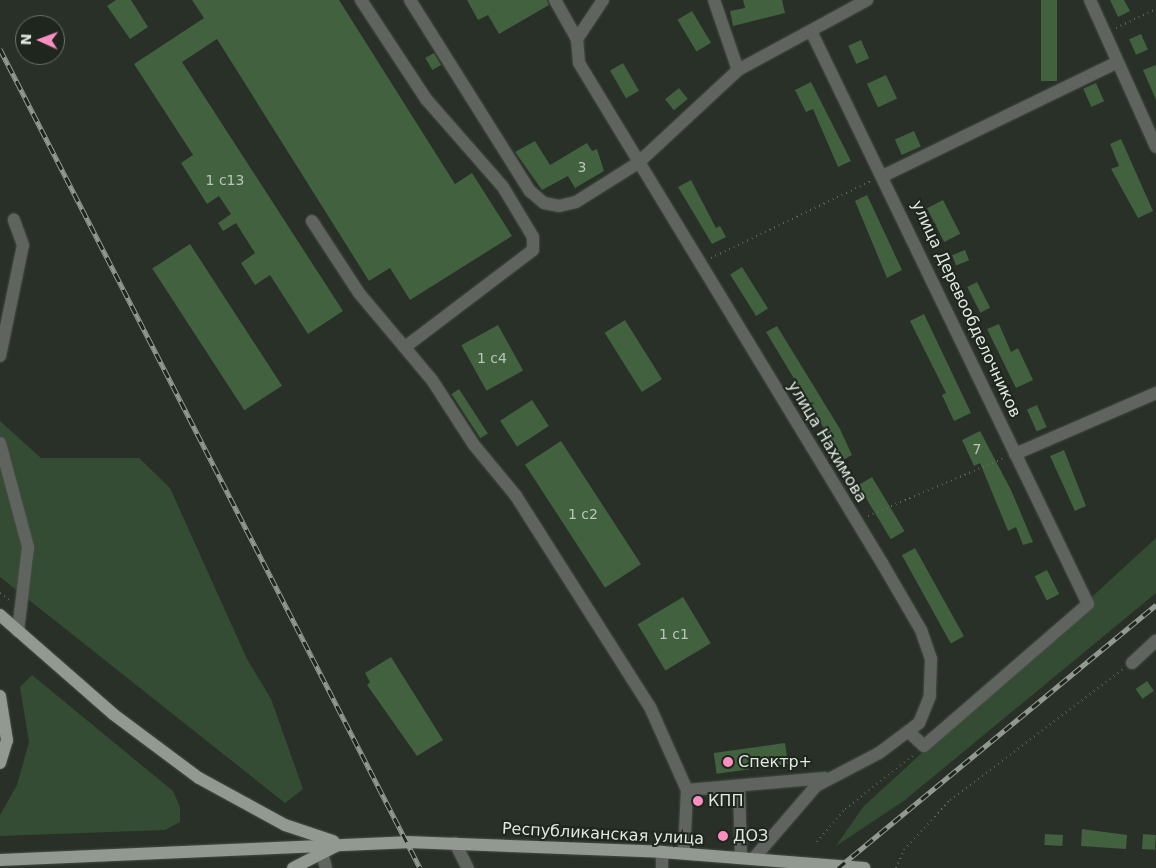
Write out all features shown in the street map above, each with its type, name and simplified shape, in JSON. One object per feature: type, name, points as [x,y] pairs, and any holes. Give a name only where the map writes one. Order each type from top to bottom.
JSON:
[{"type":"main road","points":[[0,615],[113,714],[200,778],[285,825],[340,844]]},
{"type":"main road","points":[[0,696],[7,740],[0,762]]},
{"type":"main road","name":"Республиканская улица","points":[[0,860],[340,844],[455,843],[684,853],[864,868]]},
{"type":"main road","points":[[293,868],[340,844]]},
{"type":"street","points":[[361,0],[426,99],[503,187],[533,237],[533,250],[405,347]]},
{"type":"street","points":[[410,0],[476,111],[538,199],[551,206],[567,205],[638,163],[738,70],[867,0]]},
{"type":"street","points":[[555,0],[577,39],[603,0]]},
{"type":"street","points":[[714,0],[738,70]]},
{"type":"street","points":[[1090,0],[1116,63],[1156,147]]},
{"type":"street","name":"улица Деревообделочников","points":[[811,30],[885,175],[1088,604],[924,746]]},
{"type":"street","name":"улица Нахимова","points":[[577,39],[580,63],[638,163],[921,630],[931,659],[926,711],[910,733],[829,776],[808,793],[748,857]]},
{"type":"street","points":[[885,175],[1116,63]]},
{"type":"street","points":[[0,356],[23,246],[14,220]]},
{"type":"street","points":[[312,220],[359,293],[405,347],[516,496],[650,707],[687,790],[684,853]]},
{"type":"street","points":[[1016,454],[1156,393]]},
{"type":"street","points":[[0,443],[28,547],[18,631]]},
{"type":"street","points":[[1132,662],[1156,641]]},
{"type":"street","points":[[910,733],[924,746]]},
{"type":"street","points":[[687,790],[829,776]]},
{"type":"street","points":[[739,786],[748,857]]},
{"type":"street","points":[[455,843],[468,868]]},
{"type":"street","points":[[662,852],[662,868]]},
{"type":"street","points":[[322,853],[326,868]]},
{"type":"path","points":[[1105,33],[1156,9]]},
{"type":"path","points":[[700,263],[885,175]]},
{"type":"path","points":[[856,521],[1016,454]]},
{"type":"path","points":[[896,868],[904,850],[950,800],[1132,662]]},
{"type":"path","points":[[817,842],[845,809],[924,746]]},
{"type":"green space","points":[[0,421],[41,458],[139,458],[170,488],[247,659],[271,699],[303,789],[285,803],[0,577]]},
{"type":"green space","points":[[1156,538],[1156,593],[905,800],[836,846],[863,807]]},
{"type":"green space","points":[[32,675],[173,791],[180,807],[180,822],[165,830],[0,836],[0,815],[17,785],[29,742],[20,687]]},
{"type":"building","points":[[116,0],[131,0],[148,27],[130,39],[107,6]]},
{"type":"building","points":[[192,0],[339,0],[455,184],[472,173],[512,236],[410,300],[390,268],[369,281],[217,39],[182,62],[343,311],[308,334],[270,275],[255,285],[241,263],[255,253],[236,223],[223,231],[218,223],[231,214],[219,196],[207,204],[181,163],[193,155],[134,64],[204,18]]},
{"type":"building","points":[[467,0],[547,0],[549,5],[499,34],[488,15],[478,20]]},
{"type":"building","points":[[743,0],[782,0],[785,13],[733,26],[730,11],[745,8]]},
{"type":"building","points":[[1041,0],[1057,0],[1057,81],[1041,81]]},
{"type":"building","points":[[1110,0],[1124,0],[1130,11],[1118,17]]},
{"type":"building","points":[[692,11],[711,43],[696,51],[677,20]]},
{"type":"building","points":[[1141,34],[1148,50],[1136,55],[1129,39]]},
{"type":"building","points":[[861,40],[869,58],[856,64],[848,46]]},
{"type":"building","points":[[434,53],[441,65],[432,70],[425,58]]},
{"type":"building","points":[[623,63],[639,91],[626,98],[610,70]]},
{"type":"building","points":[[1156,65],[1156,100],[1143,70]]},
{"type":"building","points":[[886,75],[897,99],[878,107],[867,84]]},
{"type":"building","points":[[811,82],[851,161],[838,167],[813,109],[806,112],[795,90]]},
{"type":"building","points":[[1096,83],[1104,101],[1091,107],[1083,89]]},
{"type":"building","points":[[679,88],[688,99],[674,110],[665,99]]},
{"type":"building","points":[[914,131],[921,147],[902,155],[895,140]]},
{"type":"building","points":[[1121,139],[1153,211],[1138,218],[1111,169],[1119,166],[1110,144]]},
{"type":"building","points":[[535,141],[550,165],[587,143],[592,151],[597,149],[604,171],[575,188],[568,176],[542,190],[515,152]]},
{"type":"building","points":[[691,180],[716,228],[720,226],[726,237],[712,244],[678,187]]},
{"type":"building","points":[[867,195],[902,270],[887,278],[855,201]]},
{"type":"building","points":[[943,200],[960,234],[944,242],[927,208]]},
{"type":"building","points":[[190,244],[282,386],[244,410],[152,269]]},
{"type":"building","points":[[965,250],[969,260],[956,265],[952,255]]},
{"type":"building","points":[[742,267],[768,309],[756,316],[730,274]]},
{"type":"building","points":[[977,282],[990,308],[980,313],[967,287]]},
{"type":"building","points":[[924,314],[971,413],[954,421],[942,395],[946,393],[910,321]]},
{"type":"building","points":[[625,320],[662,379],[642,392],[605,333]]},
{"type":"building","points":[[999,324],[1011,352],[1018,348],[1033,380],[1016,388],[987,329]]},
{"type":"building","points":[[498,325],[523,370],[486,391],[461,345]]},
{"type":"building","points":[[777,326],[840,429],[852,455],[843,460],[766,332]]},
{"type":"building","points":[[459,389],[488,433],[480,438],[451,394]]},
{"type":"building","points":[[532,400],[549,426],[517,447],[500,421]]},
{"type":"building","points":[[1037,405],[1047,427],[1037,431],[1027,409]]},
{"type":"building","points":[[980,431],[1011,490],[1033,542],[1023,545],[1016,527],[1008,531],[980,463],[974,466],[962,440]]},
{"type":"building","points":[[561,441],[641,564],[605,588],[525,464]]},
{"type":"building","points":[[1064,450],[1086,506],[1075,511],[1050,456]]},
{"type":"building","points":[[872,477],[904,531],[891,539],[858,485]]},
{"type":"building","points":[[915,548],[964,636],[951,644],[902,555]]},
{"type":"building","points":[[1047,570],[1059,594],[1047,600],[1035,576]]},
{"type":"building","points":[[683,597],[711,643],[665,671],[638,624]]},
{"type":"building","points":[[391,657],[443,740],[417,756],[367,685],[370,682],[365,673]]},
{"type":"building","points":[[1147,681],[1154,691],[1142,699],[1136,689]]},
{"type":"building","points":[[785,743],[788,764],[717,774],[714,753]]},
{"type":"building","points":[[1082,829],[1127,835],[1126,849],[1081,846]]},
{"type":"building","points":[[1045,834],[1063,835],[1062,846],[1044,845]]},
{"type":"building","points":[[1143,834],[1156,835],[1155,850],[1142,849]]},
{"type":"railway","points":[[0,49],[420,868]]},
{"type":"railway","points":[[838,868],[1156,605]]},
{"type":"place","name":"Спектр+","points":[[728,762]]},
{"type":"place","name":"КПП","points":[[698,801]]},
{"type":"place","name":"ДОЗ","points":[[723,836]]}]
